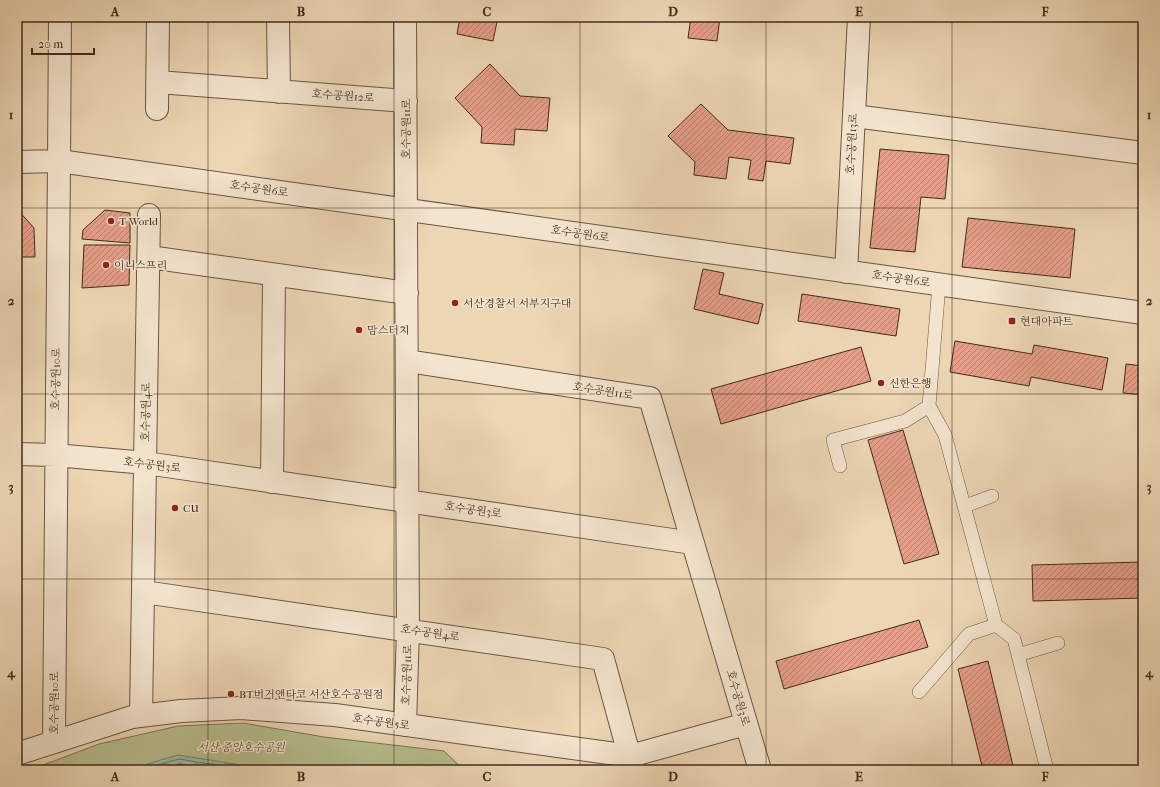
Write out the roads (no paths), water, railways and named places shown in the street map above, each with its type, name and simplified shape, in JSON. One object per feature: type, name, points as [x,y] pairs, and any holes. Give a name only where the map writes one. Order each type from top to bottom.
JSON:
[{"type":"street","name":"호수공원10로","points":[[54,742],[55,454],[60,17]]},
{"type":"street","points":[[157,109],[158,17]]},
{"type":"street","points":[[278,17],[279,92]]},
{"type":"street","name":"호수공원11로","points":[[405,17],[408,501],[408,630],[405,725]]},
{"type":"street","name":"호수공원13로","points":[[846,272],[858,17]]},
{"type":"street","name":"호수공원12로","points":[[158,82],[406,101]]},
{"type":"street","points":[[854,116],[1143,153]]},
{"type":"street","name":"호수공원6로","points":[[17,162],[59,161],[1143,314]]},
{"type":"street","name":"호수공원4로","points":[[141,716],[149,215]]},
{"type":"street","points":[[149,256],[274,275],[407,292]]},
{"type":"street","points":[[272,482],[274,275]]},
{"type":"street","name":"호수공원11로","points":[[407,361],[650,398],[693,543]]},
{"type":"street","name":"호수공원3로","points":[[17,454],[55,454],[146,463],[693,543],[760,770]]},
{"type":"street","name":"호수공원4로","points":[[144,592],[603,659],[632,763]]},
{"type":"street","name":"호수공원5로","points":[[17,754],[132,717],[181,711],[241,708],[335,715],[405,725],[632,763],[746,724]]},
{"type":"lane","points":[[939,285],[929,406],[945,435],[996,625],[1014,639],[1047,770]]},
{"type":"lane","points":[[840,466],[833,440],[905,421],[929,406]]},
{"type":"lane","points":[[965,506],[992,496]]},
{"type":"lane","points":[[918,692],[969,634],[996,625]]},
{"type":"lane","points":[[1018,655],[1058,643]]},
{"type":"water","points":[[178,755],[273,770],[126,770]]},
{"type":"place","name":"T World","points":[[111,221]]},
{"type":"place","name":"이니스프리","points":[[106,265]]},
{"type":"place","name":"서산경찰서 서부지구대","points":[[455,303]]},
{"type":"place","name":"현대아파트","points":[[1012,321]]},
{"type":"place","name":"맘스터치","points":[[359,330]]},
{"type":"place","name":"신한은행","points":[[881,383]]},
{"type":"place","name":"CU","points":[[175,508]]},
{"type":"place","name":"BT버거앤타코 서산호수공원점","points":[[231,694]]},
{"type":"park label","name":"서산 중앙호수공원","points":[[241,747]]}]
